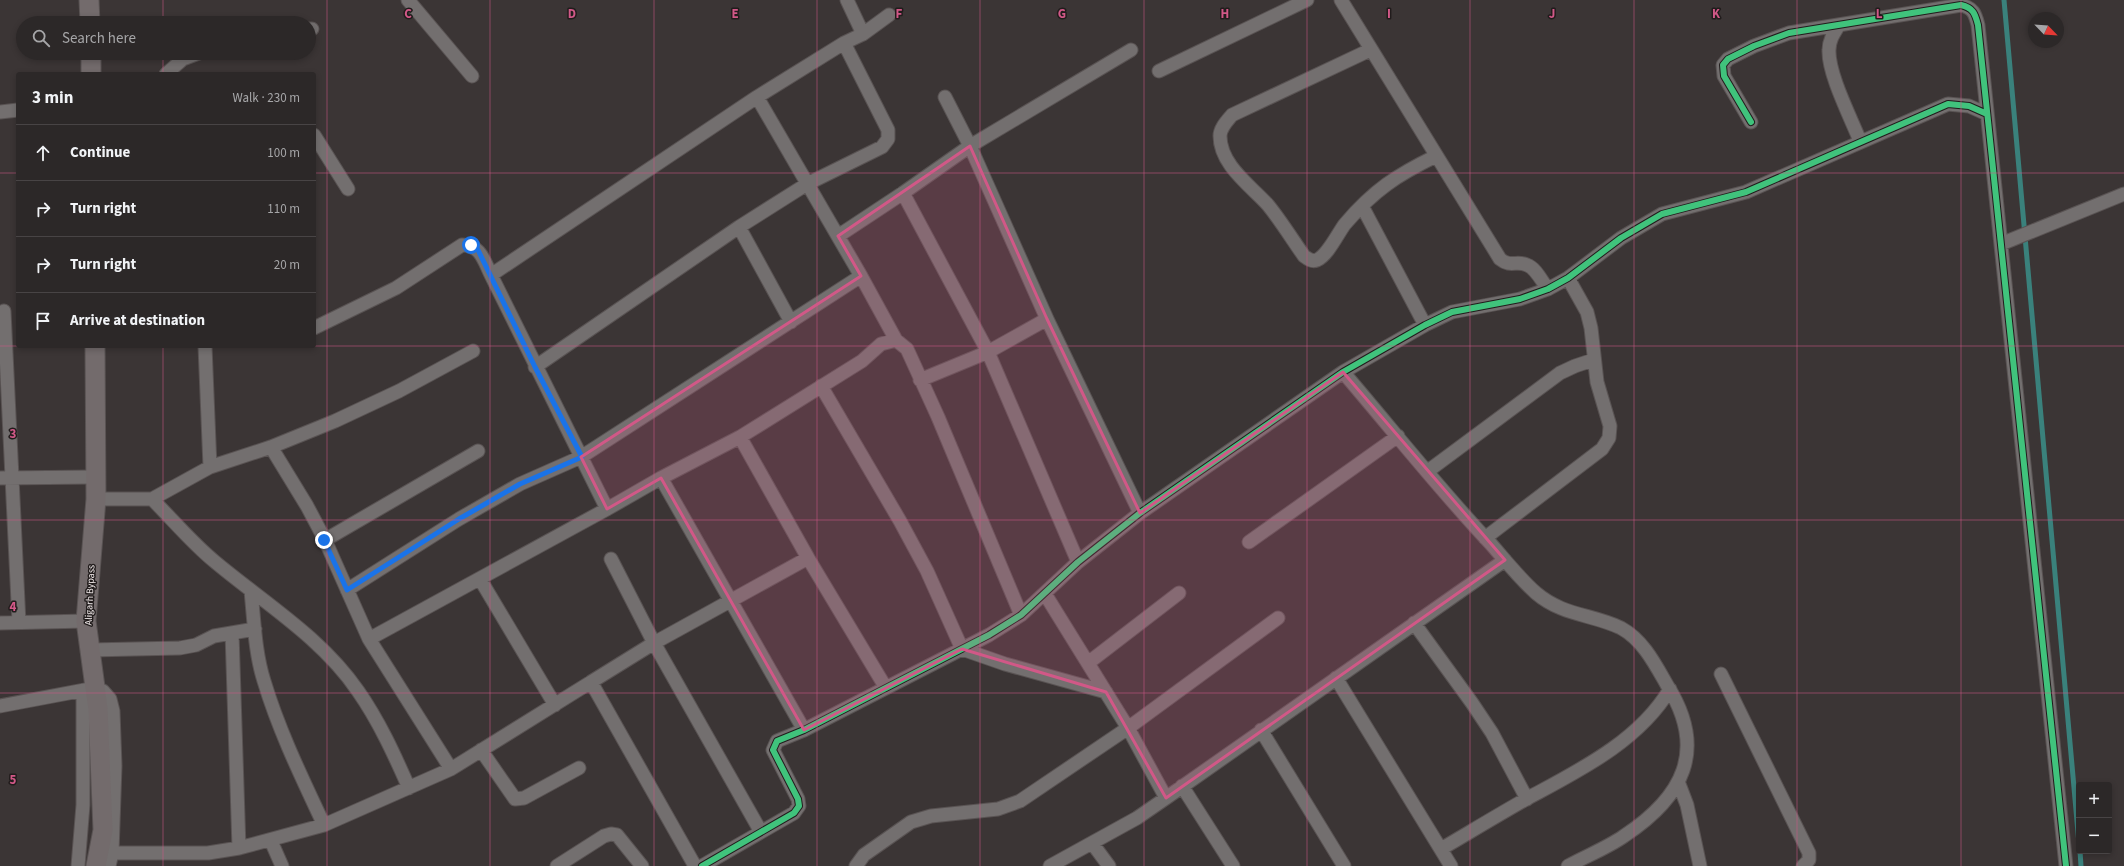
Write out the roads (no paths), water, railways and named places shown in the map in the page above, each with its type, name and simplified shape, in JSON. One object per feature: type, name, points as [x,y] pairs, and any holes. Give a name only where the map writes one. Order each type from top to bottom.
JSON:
[{"type":"main road","points":[[89,0],[90,16]]},
{"type":"main road","points":[[91,60],[91,72]]},
{"type":"main road","name":"Aligarh Bypass","points":[[95,348],[96,499],[86,621],[90,650],[89,690],[98,709],[103,830],[96,866]]},
{"type":"street","points":[[408,0],[472,76]]},
{"type":"street","points":[[847,0],[863,34]]},
{"type":"street","points":[[1159,71],[1307,0]]},
{"type":"street","points":[[1341,0],[1370,50],[1500,259],[1511,265],[1528,265],[1534,269],[1548,289]]},
{"type":"street","points":[[1751,122],[1724,76],[1723,65],[1728,59],[1754,46],[1790,33],[1960,5],[1970,7],[1974,13],[1978,25],[2043,661],[2066,866]]},
{"type":"street","points":[[491,275],[757,97],[844,43],[863,34],[890,16]]},
{"type":"street","points":[[1839,25],[1831,36],[1829,50],[1831,68],[1860,141]]},
{"type":"street","points":[[535,367],[739,227],[807,184],[882,148],[888,139],[888,130],[844,43]]},
{"type":"street","points":[[838,236],[970,146],[1131,50]]},
{"type":"street","points":[[1370,50],[1232,115],[1224,125],[1220,135],[1222,150],[1233,169],[1268,205],[1304,256],[1309,260],[1316,261],[1322,257],[1345,224],[1383,185],[1436,156]]},
{"type":"street","points":[[168,72],[182,60]]},
{"type":"street","points":[[757,97],[861,276],[896,340],[907,349],[1021,615]]},
{"type":"street","points":[[945,97],[970,146],[1048,319],[1140,513]]},
{"type":"street","points":[[702,866],[794,813],[799,806],[798,798],[773,750],[777,741],[804,730],[886,688],[1021,615],[1078,562],[1140,513],[1343,372],[1425,325],[1452,312],[1520,299],[1548,289],[1568,278],[1621,238],[1662,214],[1746,192],[1860,141],[1948,104],[1969,106],[1987,114]]},
{"type":"street","points":[[0,112],[16,110]]},
{"type":"street","points":[[316,138],[348,189]]},
{"type":"street","points":[[903,193],[988,352],[1078,562]]},
{"type":"street","points":[[2001,244],[2124,194]]},
{"type":"street","points":[[1362,206],[1425,325]]},
{"type":"street","points":[[739,227],[791,322]]},
{"type":"street","points":[[316,327],[396,288],[462,245],[471,245],[478,250],[491,275],[535,367],[582,457],[607,509]]},
{"type":"street","points":[[347,590],[486,503],[520,484],[582,457],[861,276]]},
{"type":"street","points":[[1485,538],[1602,449],[1609,438],[1610,426],[1597,382],[1593,360],[1591,328],[1586,312],[1568,278]]},
{"type":"street","points":[[4,311],[6,478],[19,623]]},
{"type":"street","points":[[920,380],[988,352],[1048,319]]},
{"type":"street","points":[[369,639],[661,478],[740,437],[862,361],[881,344],[896,340]]},
{"type":"street","points":[[205,348],[210,467]]},
{"type":"street","points":[[96,499],[152,499],[210,467],[270,447],[342,418],[399,391],[473,351]]},
{"type":"street","points":[[1428,472],[1560,374],[1575,366],[1593,360]]},
{"type":"street","points":[[1343,372],[1485,538],[1536,593],[1562,610],[1621,629],[1644,647],[1670,689],[1686,727],[1687,755],[1679,784],[1661,808],[1624,836],[1568,866]]},
{"type":"street","points":[[821,386],[921,558],[962,648],[1005,664],[1106,692]]},
{"type":"street","points":[[1249,542],[1398,436]]},
{"type":"street","points":[[740,437],[808,558],[886,688]]},
{"type":"street","points":[[270,447],[307,506],[369,639],[451,769]]},
{"type":"street","points":[[324,540],[478,451]]},
{"type":"street","points":[[6,478],[95,477]]},
{"type":"street","points":[[661,478],[804,730]]},
{"type":"street","points":[[152,499],[213,560],[251,591],[287,617],[327,653],[358,690],[383,732],[409,788]]},
{"type":"street","points":[[0,706],[89,690],[103,691],[110,699],[113,711],[115,766],[111,860],[208,853],[239,848],[271,841],[324,825],[451,769],[654,643],[808,558]]},
{"type":"street","points":[[611,559],[654,643],[761,832]]},
{"type":"street","points":[[1050,866],[1137,818],[1505,560]]},
{"type":"street","points":[[480,579],[554,705]]},
{"type":"street","points":[[251,591],[263,680],[284,739],[324,825]]},
{"type":"street","points":[[1088,662],[1179,593]]},
{"type":"street","points":[[1045,594],[1128,728],[1166,798]]},
{"type":"street","points":[[856,866],[864,855],[911,822],[931,816],[998,809],[1020,801],[1128,728],[1278,618]]},
{"type":"street","points":[[0,623],[86,621]]},
{"type":"street","points":[[1414,623],[1492,733],[1527,799]]},
{"type":"street","points":[[90,650],[180,648],[196,645],[214,636],[255,629]]},
{"type":"street","points":[[232,633],[239,848]]},
{"type":"street","points":[[1721,674],[1809,853],[1809,860],[1803,866]]},
{"type":"street","points":[[1336,678],[1451,866]]},
{"type":"street","points":[[591,682],[695,866]]},
{"type":"street","points":[[1441,849],[1568,777],[1643,724],[1659,707],[1670,689]]},
{"type":"street","points":[[78,866],[89,690]]},
{"type":"street","points":[[1261,730],[1344,866]]},
{"type":"street","points":[[481,750],[515,799],[524,798],[579,768]]},
{"type":"street","points":[[1679,784],[1687,805],[1700,866]]},
{"type":"street","points":[[1182,786],[1233,866]]},
{"type":"street","points":[[557,866],[604,836],[611,834],[617,835],[642,866]]},
{"type":"street","points":[[271,841],[282,866]]},
{"type":"street","points":[[1092,843],[1108,866]]},
{"type":"waterway","points":[[2004,0],[2077,818]]},
{"type":"waterway","points":[[2080,854],[2081,866]]}]
